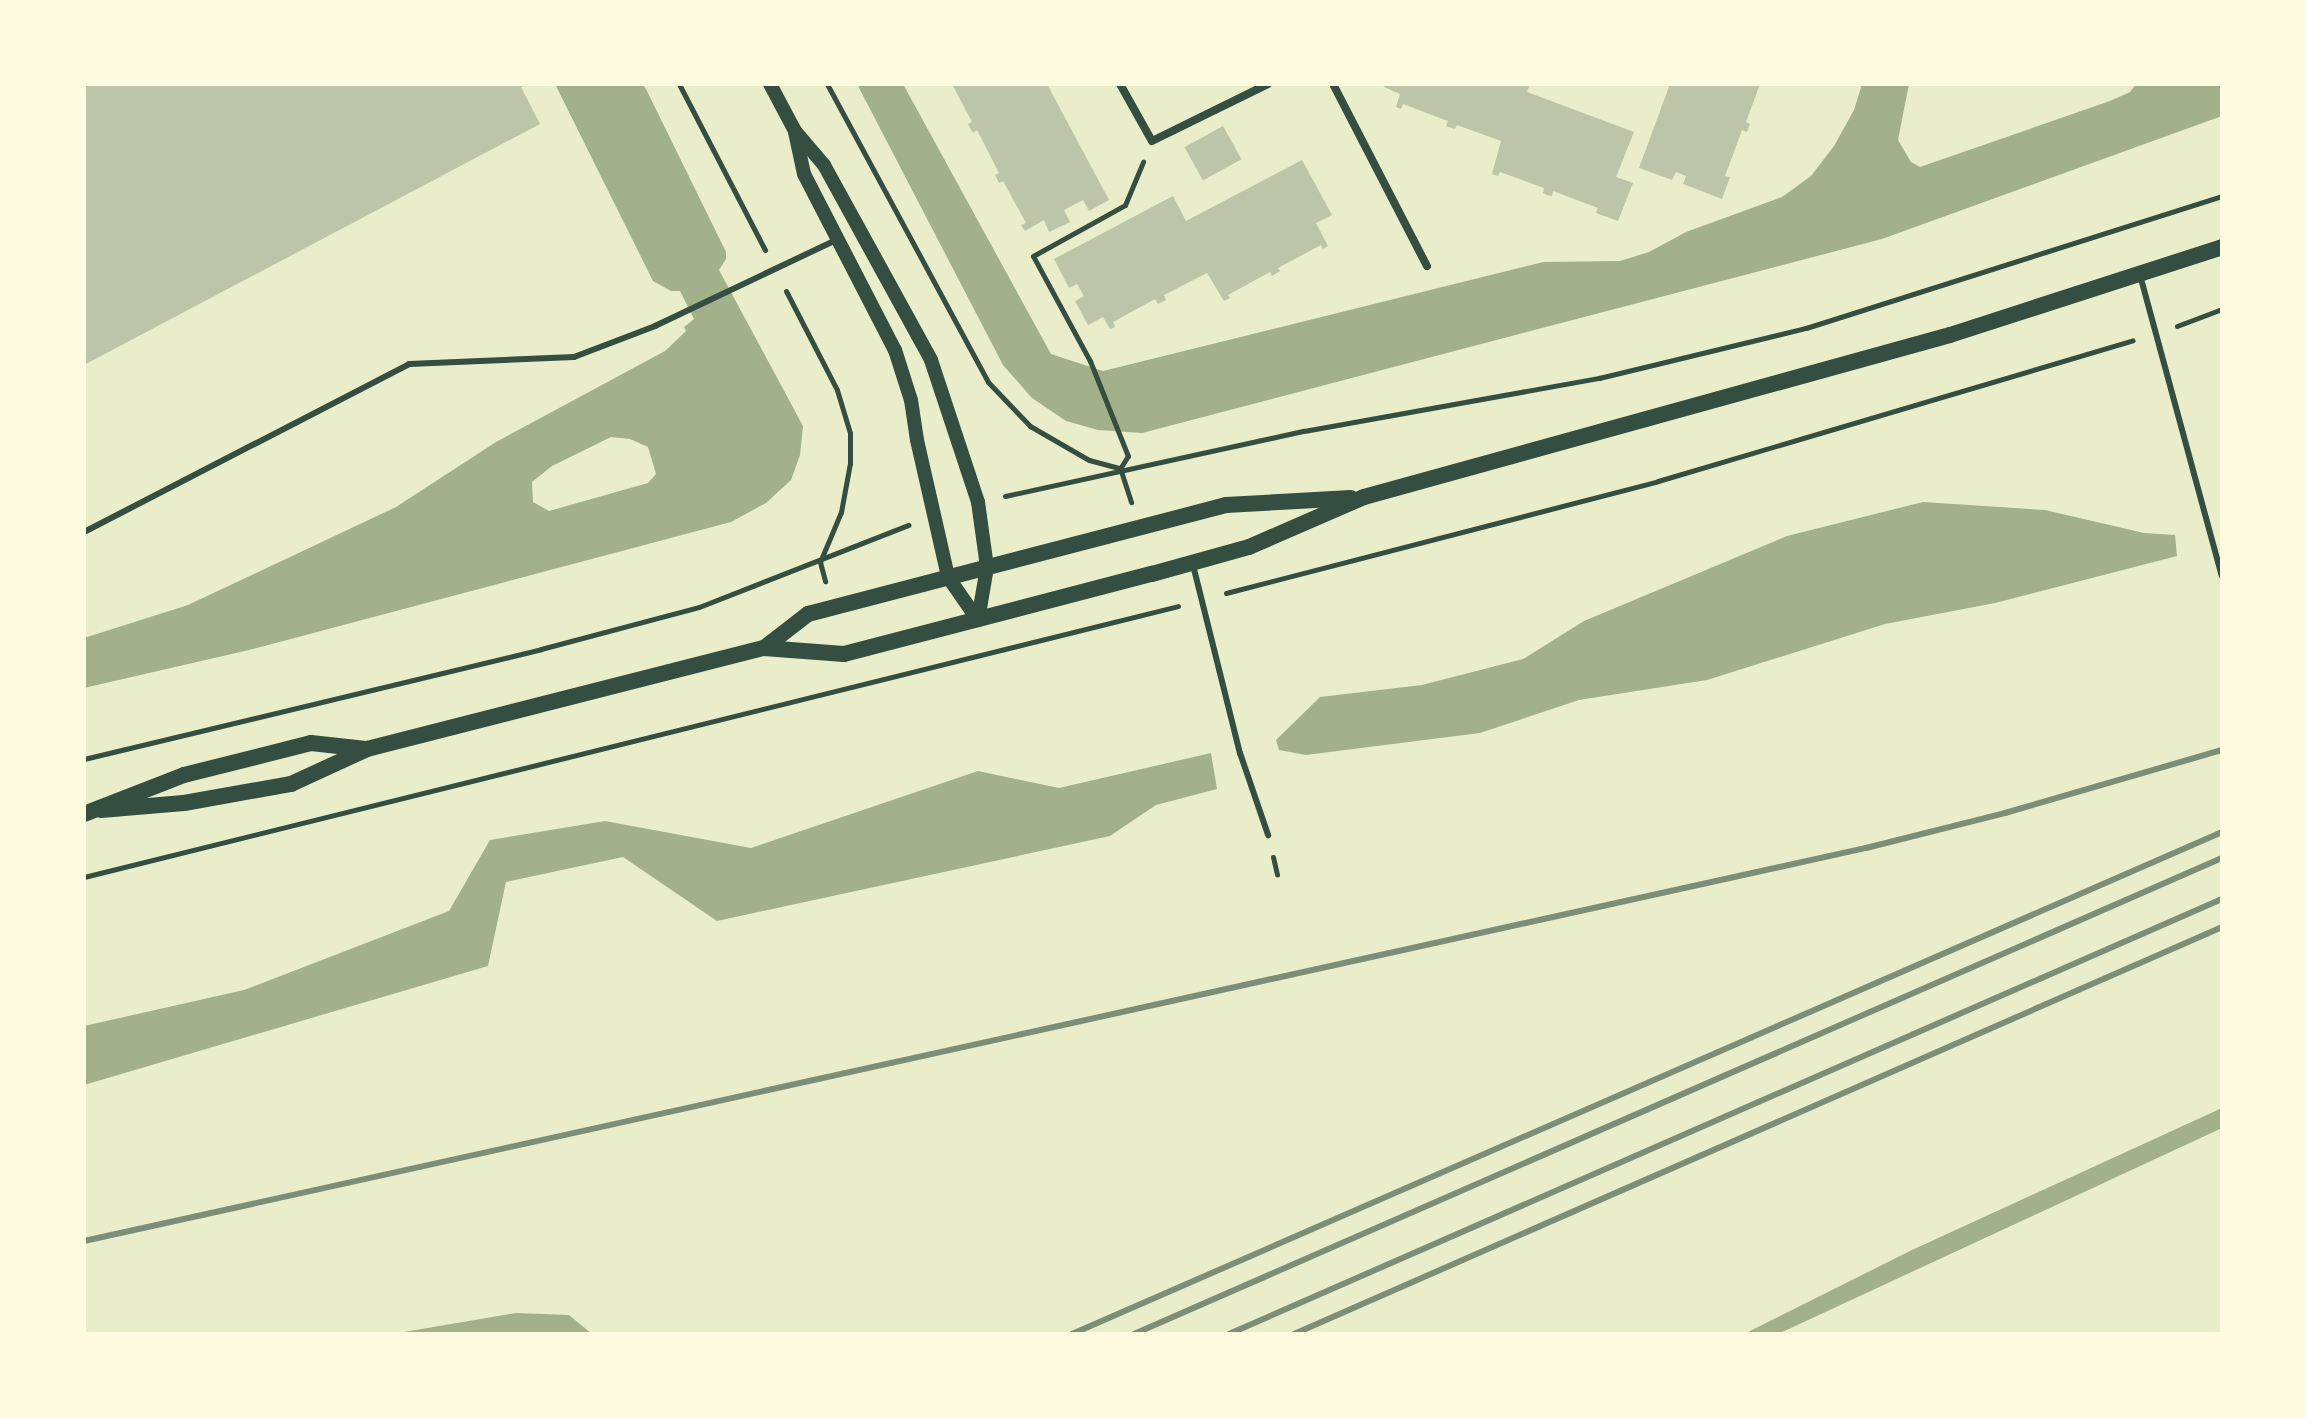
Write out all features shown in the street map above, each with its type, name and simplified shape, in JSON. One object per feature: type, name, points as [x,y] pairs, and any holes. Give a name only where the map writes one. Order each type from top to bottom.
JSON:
[{"type":"main road","points":[[84,814],[184,803],[291,784],[367,749],[764,648],[844,654],[978,620],[1249,547],[1364,497],[1950,335],[2222,247]]},
{"type":"main road","points":[[764,648],[808,614],[1226,505],[1364,497]]},
{"type":"main road","points":[[101,810],[184,775],[311,743],[367,749]]},
{"type":"street","points":[[770,84],[795,131],[824,165],[931,360],[978,502],[987,567],[978,620]]},
{"type":"street","points":[[1120,84],[1152,141],[1268,84]]},
{"type":"street","points":[[1333,84],[1427,266]]},
{"type":"street","points":[[795,131],[804,174],[895,350],[911,400],[948,577],[978,620]]},
{"type":"lane","points":[[84,532],[409,364],[574,357],[655,326],[836,240]]},
{"type":"lane","points":[[2139,272],[2222,576]]},
{"type":"lane","points":[[1193,562],[1240,753],[1268,835]]},
{"type":"path","points":[[679,84],[837,390],[850,433],[850,463],[841,512],[820,562],[832,607]]},
{"type":"path","points":[[827,84],[988,382],[1030,426],[1089,460],[1120,468]]},
{"type":"path","points":[[1120,468],[1128,456],[1090,361],[1033,256],[1125,205],[1152,141]]},
{"type":"path","points":[[978,502],[1120,468],[1304,431],[1599,378],[1806,328],[2222,196]]},
{"type":"path","points":[[84,759],[541,649],[699,607],[820,562],[933,514]]},
{"type":"path","points":[[844,654],[852,688]]},
{"type":"shaded area","points":[[555,84],[642,84],[646,89],[726,252],[726,259],[719,270],[803,426],[800,455],[791,480],[766,503],[731,522],[249,650],[84,688],[84,638],[188,605],[396,507],[496,442],[665,351],[694,319],[680,291],[671,291],[653,281]],"holes":[[[611,437],[630,439],[648,447],[656,474],[648,483],[549,511],[533,502],[532,482],[552,466]]]},
{"type":"shaded area","points":[[857,84],[903,84],[1051,354],[1103,371],[1543,262],[1620,261],[1649,252],[1686,232],[1782,197],[1811,176],[1834,146],[1854,110],[1862,84],[1909,84],[1898,140],[1911,162],[1920,167],[2110,101],[2130,92],[2136,84],[2222,84],[2222,116],[1882,239],[1142,433],[1098,430],[1066,421],[1032,398],[1003,365]]},
{"type":"shaded area","points":[[1923,502],[2045,510],[2144,533],[2175,535],[2177,556],[1995,603],[1885,624],[1707,680],[1579,700],[1480,733],[1306,755],[1279,750],[1276,740],[1320,697],[1422,685],[1523,659],[1584,621],[1787,536]]},
{"type":"shaded area","points":[[1211,753],[1217,789],[1156,805],[1110,836],[717,921],[623,857],[506,882],[488,966],[84,1085],[84,1026],[244,990],[449,911],[490,840],[605,821],[751,848],[978,771],[1059,788]]},
{"type":"shaded area","points":[[2222,1108],[2222,1128],[1778,1334],[1744,1334],[1912,1250]]},
{"type":"shaded area","points":[[516,1313],[569,1315],[592,1334],[392,1334]]},
{"type":"building","points":[[84,84],[528,84],[521,87],[540,124],[84,365]]},
{"type":"building","points":[[952,84],[1047,84],[1109,200],[1089,211],[1083,200],[1064,210],[1070,222],[1049,232],[1044,220],[1025,231],[1021,225],[1026,223],[1003,181],[999,183],[995,175],[999,173],[977,130],[973,133],[970,128],[968,124],[972,122]]},
{"type":"building","points":[[1386,84],[1530,84],[1527,92],[1634,132],[1616,177],[1633,183],[1618,221],[1596,213],[1598,208],[1553,191],[1552,196],[1547,195],[1543,193],[1544,188],[1500,172],[1498,176],[1492,174],[1501,141],[1457,125],[1455,129],[1446,126],[1448,121],[1403,104],[1401,109],[1396,107],[1400,94],[1384,87]]},
{"type":"building","points":[[1670,84],[1760,84],[1746,122],[1750,124],[1747,132],[1742,130],[1725,176],[1730,177],[1722,199],[1683,184],[1686,176],[1676,172],[1672,180],[1639,168]]},
{"type":"building","points":[[1223,126],[1241,159],[1203,181],[1185,147]]},
{"type":"building","points":[[1302,160],[1332,215],[1316,223],[1328,246],[1323,249],[1321,245],[1278,268],[1280,271],[1272,276],[1270,272],[1228,295],[1230,298],[1224,301],[1207,273],[1164,295],[1166,300],[1158,304],[1155,299],[1113,322],[1115,327],[1110,329],[1103,317],[1088,325],[1075,301],[1084,296],[1077,284],[1069,288],[1054,259],[1173,196],[1186,221]]},
{"type":"railway","points":[[84,1241],[1866,848],[2005,813],[2222,750]]},
{"type":"railway","points":[[1072,1334],[2222,832]]},
{"type":"railway","points":[[1134,1334],[2222,858]]},
{"type":"railway","points":[[1229,1334],[2222,899]]},
{"type":"railway","points":[[1294,1334],[2222,927]]}]
